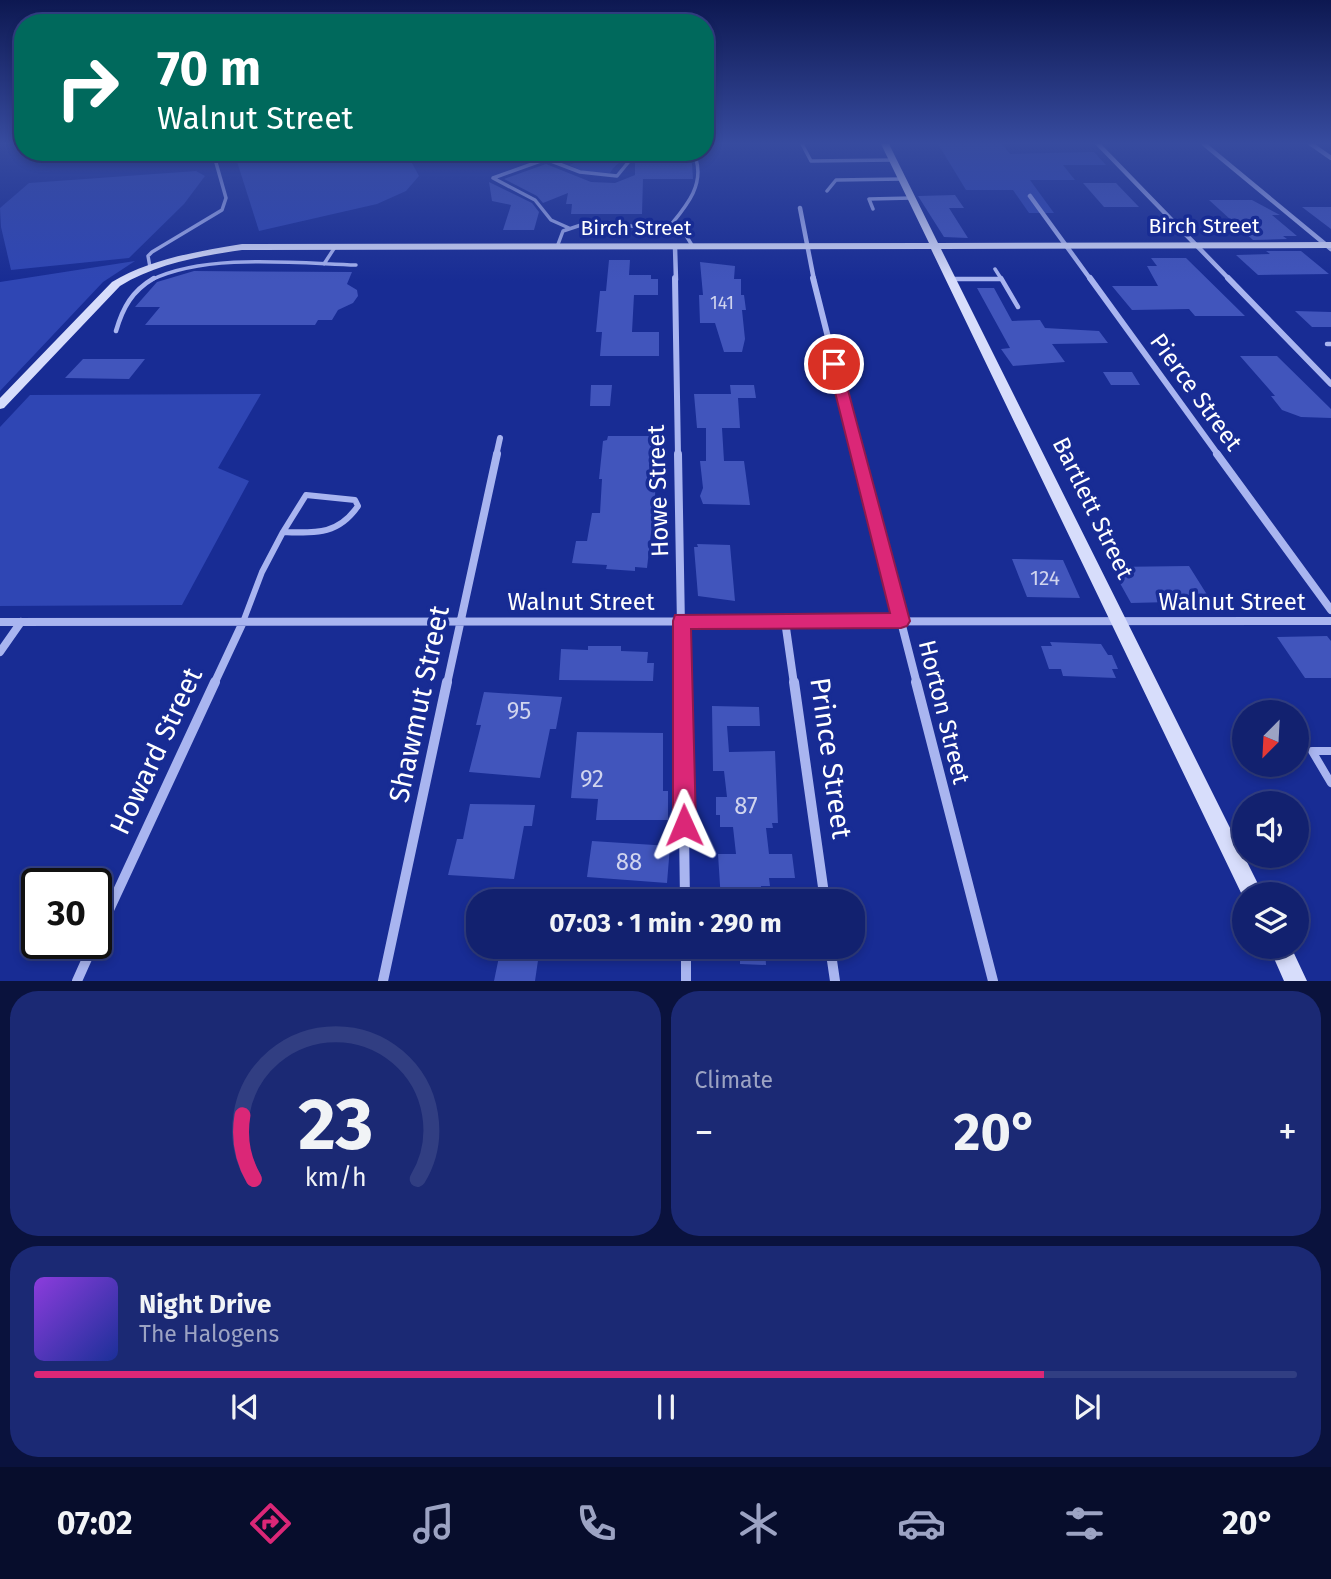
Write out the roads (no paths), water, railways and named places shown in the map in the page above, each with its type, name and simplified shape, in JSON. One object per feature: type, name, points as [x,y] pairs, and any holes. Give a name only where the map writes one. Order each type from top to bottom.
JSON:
[{"type":"street","name":"Bartlett Street","points":[[908,190],[1248,882]]},
{"type":"street","points":[[1142,190],[1331,384]]},
{"type":"street","points":[[1260,190],[1329,247]]},
{"type":"street","name":"Pierce Street","points":[[1030,196],[1331,610]]},
{"type":"street","name":"Horton Street","points":[[800,208],[805,245],[993,981]]},
{"type":"street","name":"Birch Street","points":[[0,405],[116,284],[150,267],[219,250],[805,245],[1329,247]]},
{"type":"street","name":"Howe Street","points":[[675,247],[685,889]]},
{"type":"street","name":"Shawmut Street","points":[[383,981],[500,438]]},
{"type":"street","name":"Prince Street","points":[[785,621],[823,889]]},
{"type":"street","name":"Walnut Street","points":[[0,622],[1331,621]]},
{"type":"street","points":[[0,652],[21,622]]},
{"type":"street","name":"Howard Street","points":[[112,904],[243,622]]},
{"type":"street","points":[[77,981],[87,959]]},
{"type":"street","points":[[686,959],[686,981]]},
{"type":"street","points":[[832,959],[835,981]]},
{"type":"street","points":[[1286,959],[1296,981]]},
{"type":"lane","points":[[150,267],[148,256],[152,252],[219,214],[224,208],[226,198],[224,190]]},
{"type":"lane","points":[[516,190],[539,202],[551,220],[569,228],[670,226],[684,232],[693,247]]},
{"type":"lane","points":[[670,226],[694,190]]},
{"type":"lane","points":[[873,209],[869,199],[912,198]]},
{"type":"lane","points":[[557,247],[561,233],[569,228]]},
{"type":"lane","points":[[324,264],[335,247]]},
{"type":"lane","points":[[116,331],[118,317],[128,301],[141,286],[162,273],[206,264],[356,265]]},
{"type":"lane","points":[[995,269],[1018,307]]},
{"type":"lane","points":[[951,279],[1001,279]]},
{"type":"lane","points":[[243,622],[253,588],[283,532],[306,495],[355,500],[358,506],[342,527],[332,533],[283,532]]},
{"type":"lane","points":[[1331,751],[1312,751],[1331,783]]}]
